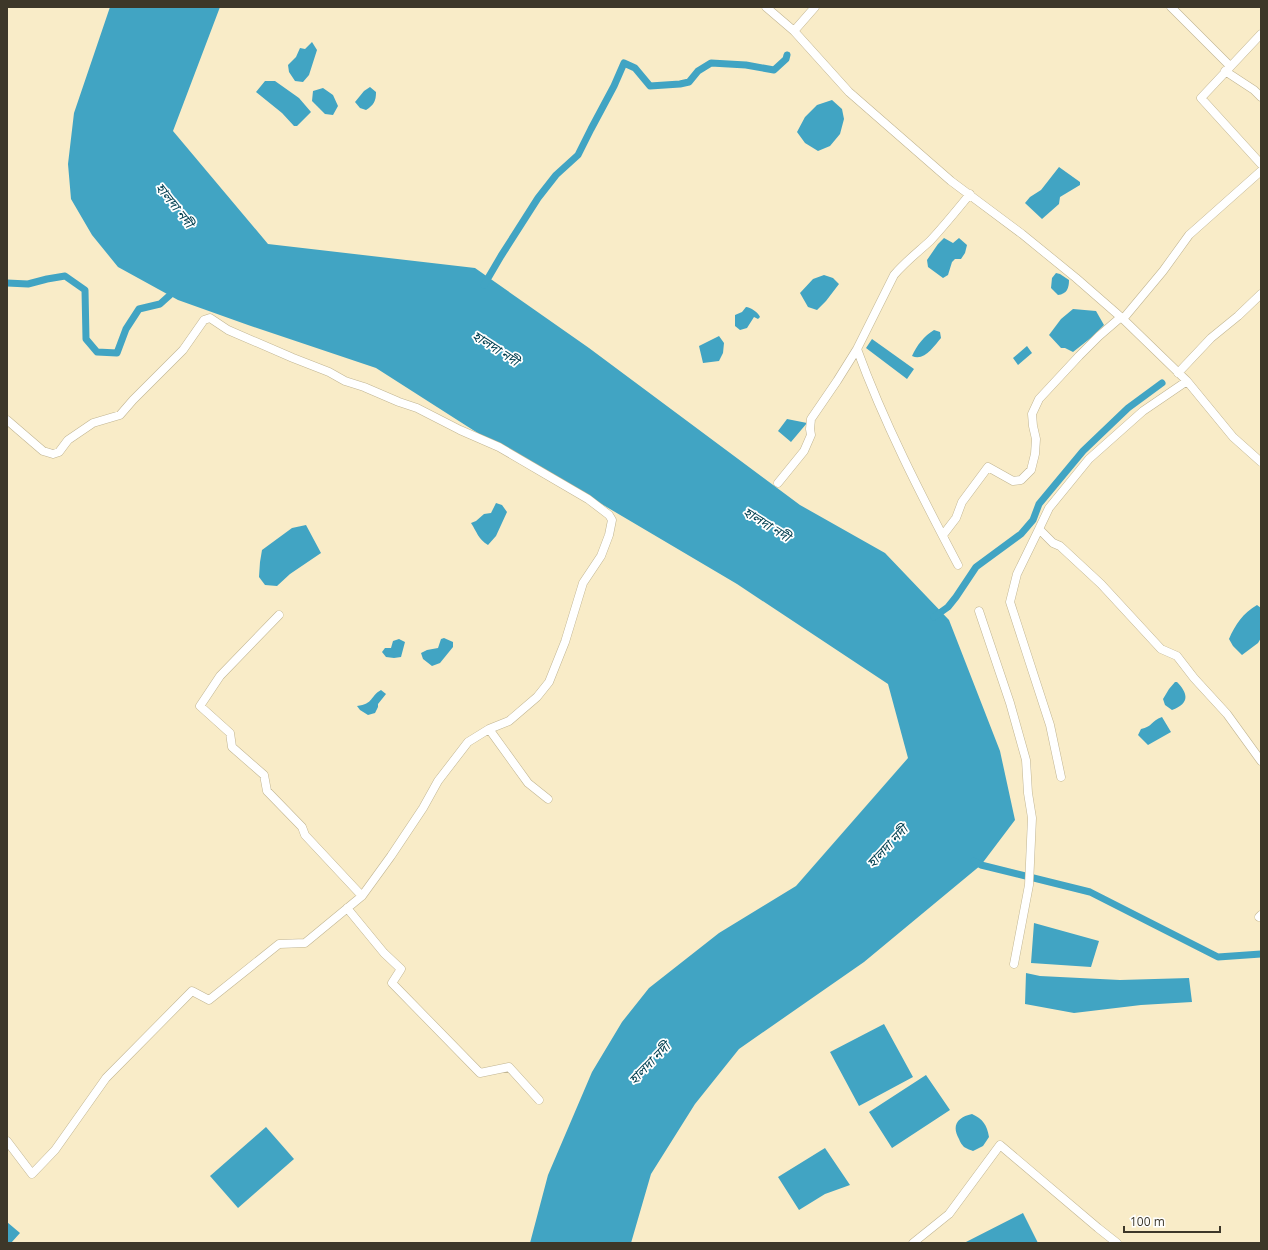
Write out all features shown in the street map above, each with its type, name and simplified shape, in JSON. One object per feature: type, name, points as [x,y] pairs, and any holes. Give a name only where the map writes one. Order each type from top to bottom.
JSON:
[{"type":"street","points":[[766,7],[794,31],[849,92],[951,180],[1076,278],[1122,318],[1186,380],[1233,437],[1261,462]]},
{"type":"street","points":[[794,31],[815,7]]},
{"type":"street","points":[[1171,7],[1228,68],[1261,97]]},
{"type":"street","points":[[1261,34],[1201,98],[1261,164]]},
{"type":"street","points":[[943,535],[956,518],[962,502],[988,467],[1013,481],[1021,480],[1031,470],[1035,454],[1036,439],[1032,414],[1039,399],[1078,356],[1099,336],[1122,318],[1163,271],[1189,235],[1261,171]]},
{"type":"street","points":[[778,483],[804,451],[811,435],[811,419],[857,349],[894,275],[946,224],[970,194]]},
{"type":"street","points":[[1178,373],[1211,338],[1238,316],[1261,294]]},
{"type":"street","points":[[7,420],[43,451],[53,454],[58,452],[68,440],[93,423],[120,415],[183,350],[204,320],[210,318],[228,330],[329,372],[345,381],[417,408],[460,430],[499,447],[588,499],[609,515],[612,520],[609,535],[600,556],[583,583],[565,642],[549,682],[537,697],[509,721],[489,729],[468,742],[438,781],[419,814],[362,896],[305,943],[279,944],[209,1000],[192,991],[106,1078],[55,1150],[32,1174],[7,1141]]},
{"type":"street","points":[[857,349],[870,384],[958,565]]},
{"type":"street","points":[[1061,776],[1050,725],[1010,602],[1017,574],[1049,508],[1089,459],[1143,411],[1186,380]]},
{"type":"street","points":[[1039,529],[1053,543],[1060,546],[1101,584],[1161,649],[1177,656],[1194,678],[1227,714],[1261,761]]},
{"type":"street","points":[[980,611],[1010,703],[1026,760],[1028,793],[1032,818],[1029,885],[1014,964]]},
{"type":"street","points":[[278,615],[220,676],[200,706],[230,733],[232,747],[264,775],[266,791],[302,826],[305,835],[362,896]]},
{"type":"street","points":[[489,729],[528,783],[548,799]]},
{"type":"street","points":[[347,908],[384,953],[401,969],[392,983],[480,1074],[509,1067],[539,1100]]},
{"type":"street","points":[[913,1243],[950,1214],[1000,1145],[1117,1243]]},
{"type":"water","name":"হালদা নদী","points":[[110,7],[220,7],[173,131],[268,244],[475,268],[589,348],[800,505],[885,553],[949,620],[1000,751],[1015,820],[981,865],[864,962],[739,1049],[695,1104],[651,1174],[631,1243],[530,1243],[548,1175],[592,1072],[622,1022],[649,988],[719,933],[796,886],[908,758],[888,684],[737,584],[566,483],[498,446],[376,368],[178,300],[118,267],[92,235],[71,199],[68,164],[74,113]]},
{"type":"water","points":[[312,42],[317,50],[309,75],[303,82],[295,81],[289,72],[288,65],[296,57],[300,48],[305,49]]},
{"type":"water","points":[[265,81],[275,81],[299,98],[311,112],[297,126],[294,126],[282,113],[256,92]]},
{"type":"water","points":[[370,87],[376,92],[376,98],[373,104],[366,110],[360,108],[355,102],[364,91]]},
{"type":"water","points":[[323,88],[333,95],[338,106],[333,115],[325,114],[312,101],[313,91]]},
{"type":"water","points":[[832,100],[842,109],[844,119],[840,134],[830,146],[818,151],[805,143],[797,132],[805,117],[817,105]]},
{"type":"water","points":[[1059,167],[1080,182],[1080,185],[1060,197],[1059,204],[1042,219],[1025,203],[1030,197],[1041,190]]},
{"type":"water","points":[[944,238],[953,243],[959,238],[967,245],[965,253],[961,259],[955,259],[952,262],[948,275],[943,278],[928,267],[927,260]]},
{"type":"water","points":[[1056,273],[1069,280],[1067,290],[1058,295],[1051,288],[1052,278]]},
{"type":"water","points":[[824,275],[833,278],[839,284],[817,310],[808,307],[800,293],[813,279]]},
{"type":"water","points":[[746,307],[754,310],[760,317],[758,319],[754,317],[747,328],[740,330],[735,326],[735,315],[742,312]]},
{"type":"water","points":[[1073,309],[1096,311],[1104,325],[1073,352],[1065,348],[1061,348],[1049,335],[1061,319]]},
{"type":"water","points":[[934,330],[940,332],[941,338],[925,355],[921,357],[912,356],[921,341]]},
{"type":"water","points":[[719,336],[724,343],[723,353],[719,361],[703,363],[699,346]]},
{"type":"water","points":[[872,339],[914,369],[907,379],[866,348]]},
{"type":"water","points":[[1027,346],[1032,353],[1018,365],[1013,358]]},
{"type":"water","points":[[787,419],[807,423],[791,442],[778,431]]},
{"type":"water","points":[[496,503],[502,505],[507,512],[496,536],[488,545],[480,538],[471,523],[476,521],[484,514],[491,513]]},
{"type":"water","points":[[306,525],[321,553],[290,574],[277,586],[265,585],[259,577],[262,550],[292,528]]},
{"type":"water","points":[[1257,605],[1261,608],[1261,638],[1258,643],[1242,655],[1233,646],[1229,639],[1240,620]]},
{"type":"water","points":[[444,638],[453,642],[453,647],[440,663],[432,666],[423,659],[421,653],[438,648],[441,639]]},
{"type":"water","points":[[399,639],[405,642],[401,657],[386,657],[382,652],[385,648],[391,648],[393,641]]},
{"type":"water","points":[[1175,682],[1181,686],[1184,691],[1185,698],[1182,705],[1172,710],[1165,705],[1163,699]]},
{"type":"water","points":[[381,690],[386,694],[378,704],[375,713],[368,715],[360,710],[357,706],[369,702]]},
{"type":"water","points":[[1162,717],[1171,732],[1148,745],[1138,735],[1141,729],[1147,727]]},
{"type":"water","points":[[1034,923],[1099,941],[1091,967],[1031,963]]},
{"type":"water","points":[[1026,973],[1040,976],[1120,980],[1189,978],[1192,1002],[1141,1005],[1074,1013],[1025,1004]]},
{"type":"water","points":[[884,1024],[913,1077],[859,1106],[830,1052]]},
{"type":"water","points":[[926,1075],[950,1110],[892,1148],[869,1112]]},
{"type":"water","points":[[972,1114],[984,1123],[989,1137],[983,1146],[973,1151],[965,1148],[960,1141],[956,1130],[957,1122],[963,1117]]},
{"type":"water","points":[[266,1127],[294,1159],[238,1208],[210,1176]]},
{"type":"water","points":[[825,1148],[850,1185],[825,1194],[799,1210],[778,1177]]},
{"type":"water","points":[[1023,1213],[1038,1243],[964,1243]]},
{"type":"water","points":[[7,1222],[20,1233],[11,1243],[7,1243]]},
{"type":"waterway","points":[[484,285],[538,198],[556,175],[578,155],[614,86],[624,63],[635,68],[650,86],[689,82],[698,71],[711,63],[746,65],[774,70],[786,59],[787,55]]},
{"type":"waterway","points":[[7,283],[28,284],[65,276],[85,290],[86,339],[97,352],[117,353],[126,329],[139,309],[160,304],[170,295]]},
{"type":"waterway","points":[[934,617],[948,607],[976,567],[1021,534],[1033,520],[1039,504],[1083,451],[1128,408],[1162,383]]},
{"type":"waterway","points":[[974,861],[981,865],[1090,892],[1218,957],[1261,954]]}]
